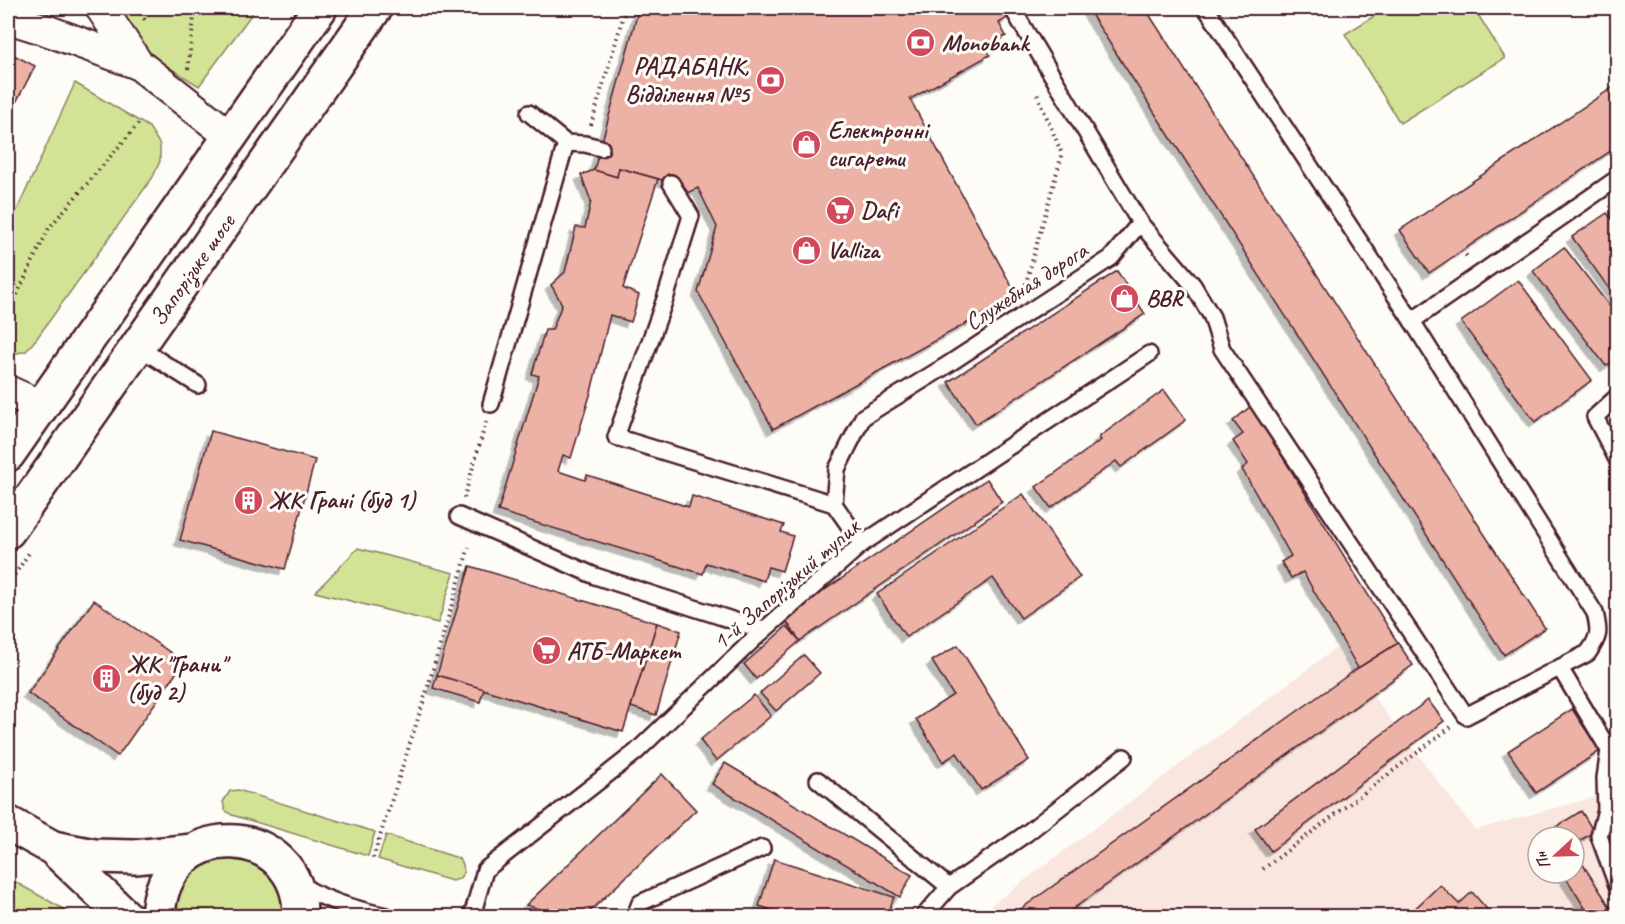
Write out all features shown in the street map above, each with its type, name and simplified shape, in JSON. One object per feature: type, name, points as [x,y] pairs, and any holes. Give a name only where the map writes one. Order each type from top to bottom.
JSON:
[{"type":"main road","name":"Запорізьке шосе","points":[[8,454],[320,8]]},
{"type":"main road","name":"Запорізьке шосе","points":[[8,531],[375,8]]},
{"type":"main road","points":[[8,823],[53,848],[125,916]]},
{"type":"main road","points":[[158,916],[158,902],[163,887],[180,860],[193,851],[210,844],[229,841],[248,844],[265,851],[280,863],[291,878],[298,896],[300,916]]},
{"type":"main road","points":[[53,848],[94,856],[135,858],[193,851]]},
{"type":"street","points":[[101,8],[138,64]]},
{"type":"street","points":[[8,18],[138,64],[230,136]]},
{"type":"street","points":[[8,391],[41,406]]},
{"type":"lane","points":[[1012,8],[1140,223],[1193,285],[1212,317],[1222,349],[1466,716],[1588,653],[1597,640],[1599,629],[1595,613],[1412,321],[1206,8]]},
{"type":"lane","points":[[529,113],[566,143],[601,148]]},
{"type":"lane","points":[[491,404],[566,143]]},
{"type":"lane","points":[[1412,321],[1617,178]]},
{"type":"lane","points":[[671,183],[691,216],[665,299],[616,437],[834,504],[862,544]]},
{"type":"lane","name":"Служебная дорога","points":[[834,504],[837,469],[863,417],[1111,258],[1140,223]]},
{"type":"lane","points":[[138,347],[198,385]]},
{"type":"lane","name":"1-й Запорізький тупик","points":[[471,916],[485,870],[636,752],[763,630],[862,544],[1149,354]]},
{"type":"lane","points":[[1617,396],[1595,417],[1617,461]]},
{"type":"lane","points":[[459,516],[595,576],[763,630]]},
{"type":"lane","points":[[1560,668],[1608,750],[1605,778],[1606,810],[1599,836],[1617,888]]},
{"type":"lane","points":[[924,916],[949,887],[1027,833],[1124,757]]},
{"type":"lane","points":[[818,780],[949,887]]},
{"type":"lane","points":[[635,916],[640,903],[762,848]]},
{"type":"lane","points":[[291,878],[310,892],[352,913],[386,916]]},
{"type":"path","points":[[184,100],[195,8]]},
{"type":"path","points":[[585,144],[626,8]]},
{"type":"path","points":[[1022,298],[1062,154],[1036,92],[1049,70]]},
{"type":"path","points":[[9,311],[50,228],[140,122]]},
{"type":"path","points":[[459,516],[491,404]]},
{"type":"path","points":[[373,858],[424,700],[463,566]]},
{"type":"path","points":[[1263,869],[1466,716]]},
{"type":"shaded area","points":[[1336,648],[1475,830],[1617,791],[1617,916],[977,916]]},
{"type":"green space","points":[[114,8],[256,8],[199,86],[154,58]]},
{"type":"green space","points":[[1387,8],[1474,8],[1505,58],[1400,123],[1345,34]]},
{"type":"green space","points":[[75,83],[149,127],[160,145],[160,161],[153,177],[37,338],[26,351],[8,355],[8,230]]},
{"type":"green space","points":[[358,548],[454,573],[438,623],[315,592]]},
{"type":"green space","points":[[238,790],[375,832],[368,856],[232,815],[225,810],[223,802],[230,791]]},
{"type":"green space","points":[[386,835],[458,858],[463,864],[464,872],[459,879],[452,881],[378,859]]},
{"type":"green space","points":[[214,854],[252,857],[281,883],[287,916],[170,916],[182,875]]},
{"type":"green space","points":[[8,878],[76,916],[8,916]]},
{"type":"building","name":"Dafi","points":[[639,8],[1004,8],[1009,17],[999,23],[1006,36],[986,47],[990,55],[910,99],[1017,296],[773,429],[698,292],[717,227],[698,188],[687,193],[684,186],[619,168],[617,177],[594,170]]},
{"type":"building","points":[[1087,8],[1145,8],[1545,628],[1504,655]]},
{"type":"building","points":[[8,52],[35,66],[12,110],[8,107]]},
{"type":"building","points":[[1618,84],[1618,146],[1429,273],[1400,230]]},
{"type":"building","points":[[619,168],[658,179],[623,288],[639,295],[631,322],[610,315],[591,392],[571,458],[563,455],[558,471],[585,480],[587,475],[689,507],[692,496],[784,525],[781,532],[793,536],[782,571],[768,567],[764,581],[706,563],[703,574],[498,511],[539,376],[532,374],[545,330],[552,330],[562,304],[551,285],[565,272],[576,227],[585,228],[591,201],[581,175],[594,170],[617,177]]},
{"type":"building","points":[[1607,213],[1618,227],[1618,301],[1572,237]]},
{"type":"building","points":[[1564,247],[1618,317],[1618,358],[1606,366],[1533,271]]},
{"type":"building","points":[[1117,271],[1145,314],[976,424],[948,382]]},
{"type":"building","points":[[1518,280],[1592,380],[1535,422],[1461,322]]},
{"type":"building","points":[[1164,390],[1186,420],[1121,467],[1116,461],[1051,508],[1036,487]]},
{"type":"building","points":[[1251,406],[1398,643],[1358,668],[1303,572],[1291,578],[1281,562],[1291,556],[1242,469],[1248,464],[1233,441],[1243,434],[1233,421]]},
{"type":"building","name":"ЖК Грані (буд 1)","points":[[211,431],[315,460],[285,569],[180,540]]},
{"type":"building","points":[[987,479],[1002,502],[800,641],[784,618]]},
{"type":"building","points":[[1023,494],[1080,577],[1021,618],[993,578],[906,637],[877,594]]},
{"type":"building","name":"АТБ-Маркет","points":[[470,566],[657,623],[623,732],[437,675]]},
{"type":"building","name":"ЖК \"Грани\" (буд 2)","points":[[94,600],[184,662],[118,756],[28,693]]},
{"type":"building","points":[[657,623],[681,631],[656,715],[631,707]]},
{"type":"building","points":[[787,626],[800,641],[756,679],[744,664]]},
{"type":"building","points":[[1398,643],[1413,665],[1063,916],[1011,916],[1358,668]]},
{"type":"building","points":[[958,645],[1029,760],[981,790],[957,753],[943,762],[916,719],[953,695],[932,661]]},
{"type":"building","points":[[804,655],[820,673],[776,711],[760,693]]},
{"type":"building","points":[[437,675],[484,689],[480,702],[433,688]]},
{"type":"building","points":[[754,695],[771,716],[716,761],[700,740]]},
{"type":"building","points":[[1428,700],[1444,721],[1271,851],[1255,829]]},
{"type":"building","points":[[1572,709],[1600,751],[1536,793],[1508,751]]},
{"type":"building","points":[[725,763],[912,875],[900,897],[712,784]]},
{"type":"building","points":[[662,774],[696,810],[585,916],[562,916],[526,905]]},
{"type":"building","points":[[1581,811],[1594,832],[1586,837],[1586,825],[1559,825]]},
{"type":"building","points":[[774,859],[894,897],[887,916],[791,916],[759,906]]},
{"type":"building","points":[[1586,869],[1616,916],[1590,916],[1571,885],[1586,885]]},
{"type":"building","points":[[1440,885],[1459,904],[1472,892],[1493,916],[1407,916]]},
{"type":"building","points":[[766,909],[791,916],[764,916]]},
{"type":"place","name":"Monobank","points":[[921,43]]},
{"type":"place","name":"РАДАБАНК, Відділення №5","points":[[770,80]]},
{"type":"place","name":"Електронні сигарети","points":[[807,144]]},
{"type":"place","name":"Dafi","points":[[840,210]]},
{"type":"place","name":"Valliza","points":[[806,250]]},
{"type":"place","name":"BBR","points":[[1125,298]]},
{"type":"place","name":"ЖК Грані (буд 1)","points":[[248,500]]},
{"type":"place","name":"АТБ-Маркет","points":[[546,651]]},
{"type":"place","name":"ЖК \"Грани\" (буд 2)","points":[[106,678]]}]
